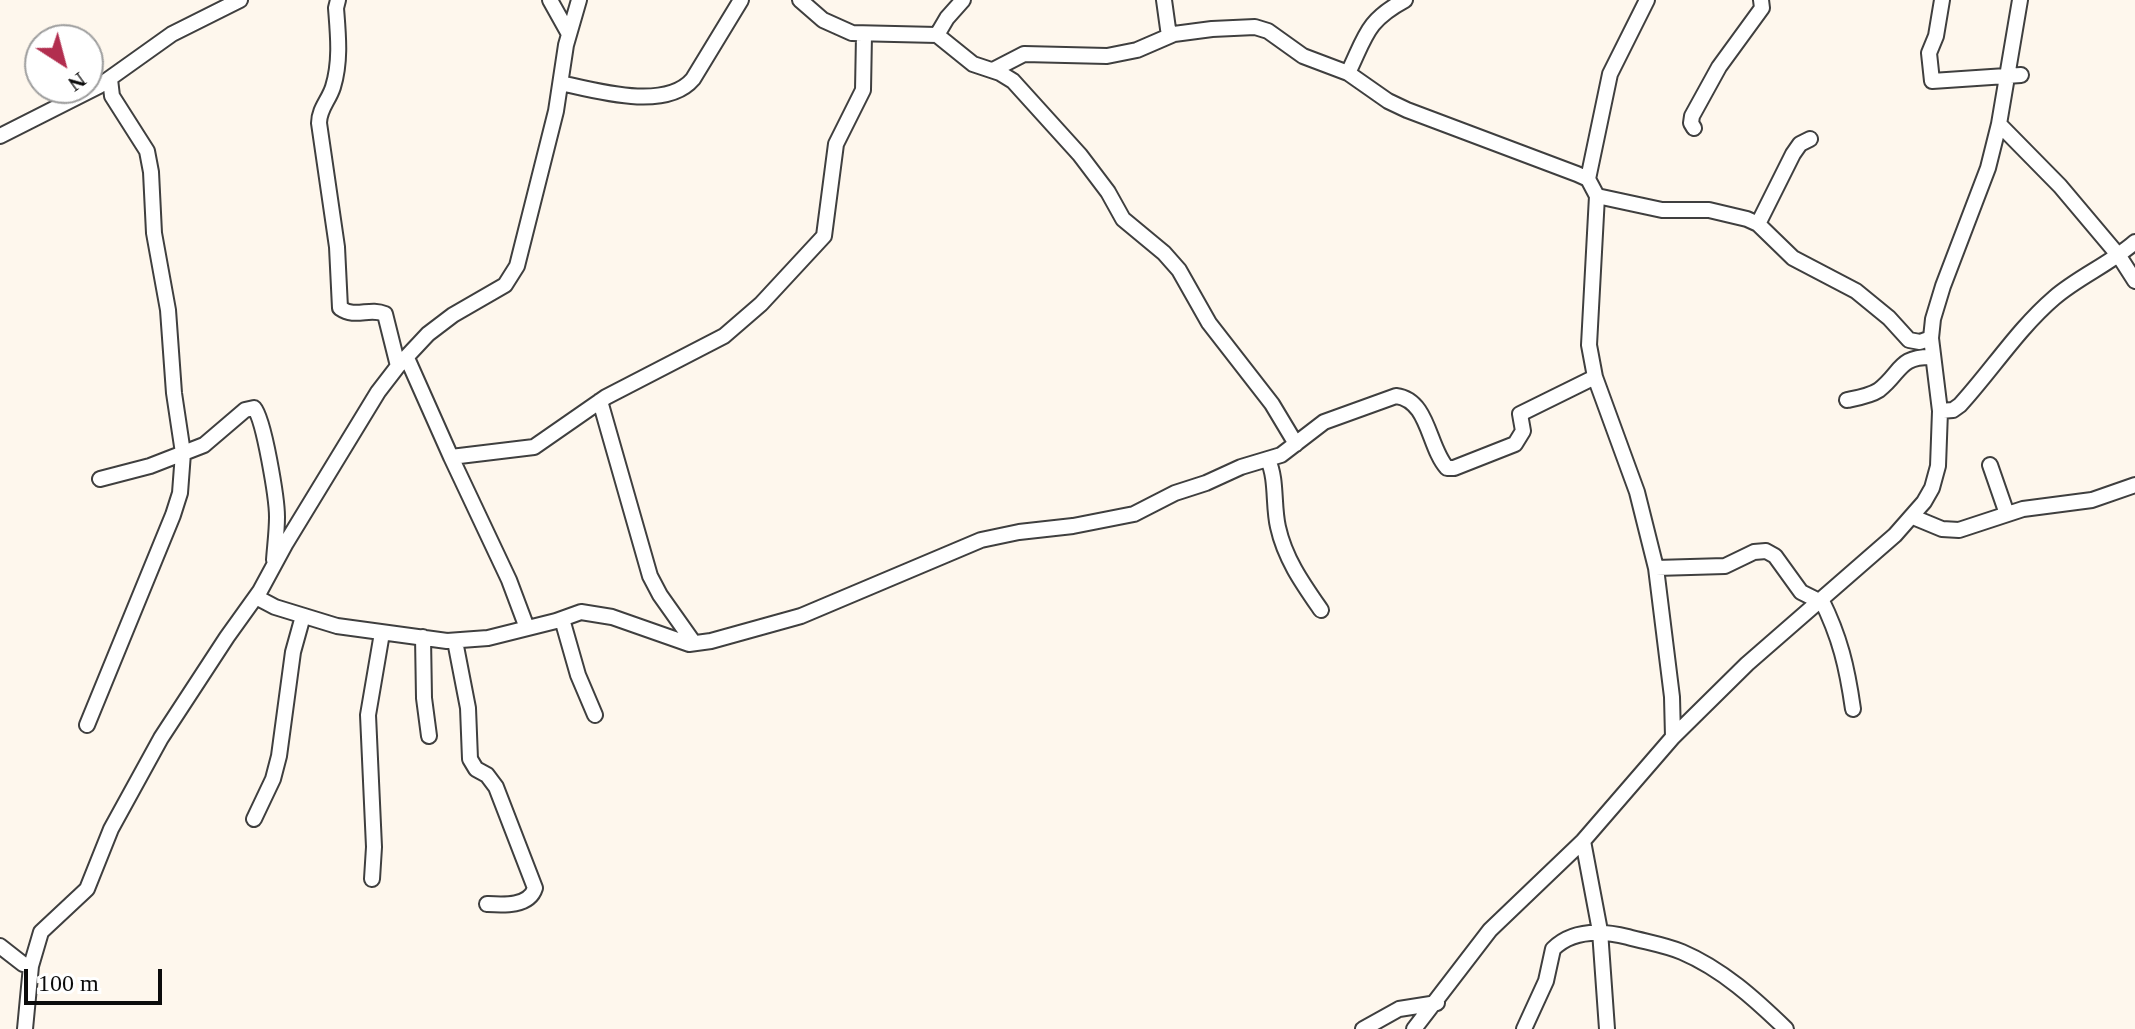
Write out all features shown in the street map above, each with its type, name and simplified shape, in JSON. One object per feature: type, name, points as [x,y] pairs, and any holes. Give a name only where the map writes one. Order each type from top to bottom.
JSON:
[{"type":"street","points":[[0,136],[110,79],[172,34],[240,0]]},
{"type":"street","points":[[338,0],[339,60],[334,84],[319,116],[319,123],[337,247],[340,308],[357,315],[377,311],[385,314],[402,362],[509,580],[527,628]]},
{"type":"street","points":[[550,0],[569,34]]},
{"type":"street","points":[[25,1029],[31,966],[41,932],[87,889],[111,829],[161,738],[256,597],[378,392],[402,362],[439,325],[493,292],[512,276],[522,250],[579,0]]},
{"type":"street","points":[[561,83],[630,96],[682,89],[693,79],[741,0]]},
{"type":"street","points":[[800,0],[831,25],[864,35],[937,35],[973,64],[993,70],[1019,86],[1091,170],[1123,219],[1169,258],[1187,281],[1209,323],[1272,404],[1296,444]]},
{"type":"street","points":[[937,35],[963,0]]},
{"type":"street","points":[[1164,0],[1169,36]]},
{"type":"street","points":[[1348,73],[1373,22],[1405,0]]},
{"type":"street","points":[[1647,0],[1610,74],[1588,179],[1597,196],[1589,345],[1595,377],[1637,492],[1656,568],[1672,697],[1673,737]]},
{"type":"street","points":[[1694,128],[1692,116],[1719,67],[1762,8],[1761,0]]},
{"type":"street","points":[[1942,0],[1936,36],[1929,53],[1932,81],[2014,75]]},
{"type":"street","points":[[1414,1029],[1437,1003],[1490,930],[1583,841],[1705,703],[1913,517],[1932,488],[1938,466],[1940,411],[1931,338],[1936,305],[1982,187],[2014,75],[2020,0]]},
{"type":"street","points":[[993,70],[1024,54],[1107,56],[1137,50],[1169,36],[1212,29],[1255,27],[1276,36],[1303,56],[1348,73],[1388,101],[1407,110],[1588,179]]},
{"type":"street","points":[[451,457],[529,449],[600,401],[732,330],[750,316],[821,241],[827,225],[836,144],[841,130],[859,104],[863,90],[864,35]]},
{"type":"street","points":[[87,725],[173,515],[180,493],[183,453],[174,393],[168,310],[154,233],[149,161],[140,136],[112,96],[110,79]]},
{"type":"street","points":[[1999,124],[2060,186],[2119,256],[2135,281]]},
{"type":"street","points":[[1758,224],[1793,154],[1800,144],[1810,139]]},
{"type":"street","points":[[1597,196],[1674,212],[1717,212],[1758,224],[1793,258],[1856,291],[1889,318],[1909,340],[1920,342],[1931,338]]},
{"type":"street","points":[[1940,411],[1953,410],[1960,405],[2055,296],[2119,256],[2135,242]]},
{"type":"street","points":[[1847,400],[1875,393],[1912,358],[1933,357]]},
{"type":"street","points":[[256,597],[337,626],[455,641],[488,638],[562,619],[576,612],[596,613],[694,643],[789,620],[995,536],[1134,514],[1175,493],[1281,455],[1331,419],[1396,396],[1403,397],[1418,410],[1442,462],[1447,468],[1454,468],[1515,444],[1523,431],[1520,414],[1595,377]]},
{"type":"street","points":[[600,401],[650,576],[694,643]]},
{"type":"street","points":[[100,479],[150,466],[204,445],[237,416],[255,418],[261,423],[277,514],[274,565]]},
{"type":"street","points":[[1268,460],[1278,527],[1287,556],[1321,610]]},
{"type":"street","points":[[1990,465],[2007,514]]},
{"type":"street","points":[[1913,517],[1954,531],[2039,506],[2092,500],[2135,485]]},
{"type":"street","points":[[1656,568],[1725,566],[1754,552],[1766,551],[1775,556],[1801,592],[1820,600],[1838,632],[1847,662],[1853,709]]},
{"type":"street","points":[[254,819],[273,779],[279,756],[293,652],[303,616]]},
{"type":"street","points":[[562,619],[578,675],[595,715]]},
{"type":"street","points":[[372,879],[374,847],[368,715],[382,633]]},
{"type":"street","points":[[423,637],[424,698],[429,736]]},
{"type":"street","points":[[455,641],[468,708],[470,759],[476,769],[487,775],[496,787],[535,888],[532,896],[524,901],[487,904]]},
{"type":"street","points":[[1583,841],[1600,931],[1607,1029]]},
{"type":"street","points":[[1524,1029],[1546,981],[1553,949],[1565,941],[1600,931],[1669,947],[1696,959],[1745,992],[1786,1029]]},
{"type":"street","points":[[0,946],[23,964],[31,966]]},
{"type":"street","points":[[1363,1029],[1399,1009],[1437,1003]]}]
